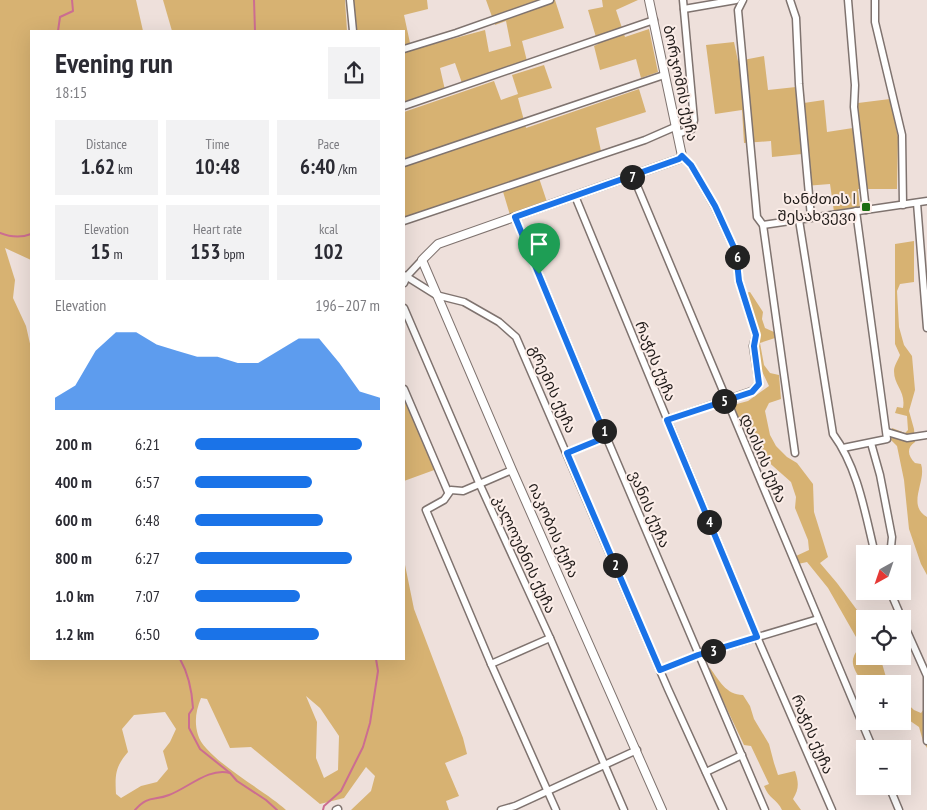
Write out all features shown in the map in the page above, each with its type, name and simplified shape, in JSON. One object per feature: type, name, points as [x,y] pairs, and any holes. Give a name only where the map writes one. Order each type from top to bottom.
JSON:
[{"type":"street","points":[[350,0],[353,30]]},
{"type":"street","points":[[405,49],[456,34],[550,0]]},
{"type":"street","name":"ბორჯომის ქუჩა","points":[[648,0],[654,20],[682,156],[691,165],[715,206],[736,252],[739,281],[756,335],[754,346],[759,384],[752,392],[667,420]]},
{"type":"street","points":[[405,221],[645,140],[677,130],[692,128],[694,120],[683,0]]},
{"type":"street","points":[[684,9],[736,0]]},
{"type":"street","points":[[743,0],[738,10],[756,211],[757,217],[764,225],[795,453]]},
{"type":"street","points":[[790,0],[796,18],[799,84],[811,218]]},
{"type":"street","points":[[848,0],[856,85],[854,107],[866,210]]},
{"type":"street","points":[[875,0],[875,22],[902,135],[903,205]]},
{"type":"street","points":[[405,106],[654,20]]},
{"type":"street","points":[[405,163],[664,75]]},
{"type":"street","points":[[405,275],[438,244],[633,176],[679,159],[682,156]]},
{"type":"street","name":"დაისის ქუჩა","points":[[633,176],[869,740]]},
{"type":"street","name":"რაჭის ქუჩა","points":[[576,196],[757,637],[832,810]]},
{"type":"street","points":[[764,225],[927,201]]},
{"type":"street","points":[[917,203],[927,328]]},
{"type":"street","points":[[843,448],[887,439],[856,211]]},
{"type":"street","name":"ვანის ქუჩა","points":[[515,217],[698,655],[766,810]]},
{"type":"street","points":[[799,220],[832,434],[843,448],[856,480],[873,545]]},
{"type":"street","name":"იაკობის ქუჩა","points":[[422,260],[662,810]]},
{"type":"street","name":"გრემის ქუჩა","points":[[405,275],[436,295],[464,302],[499,322],[516,337],[722,810]]},
{"type":"street","name":"კალოუბნის ქუჩა","points":[[405,310],[624,810]]},
{"type":"street","points":[[405,391],[448,492]]},
{"type":"street","points":[[887,432],[906,438],[927,435]]},
{"type":"street","points":[[567,453],[606,437]]},
{"type":"street","points":[[871,443],[880,475],[892,537],[891,545]]},
{"type":"street","points":[[512,470],[463,491],[451,490],[444,500],[426,510],[491,664],[556,810]]},
{"type":"street","points":[[660,670],[698,655],[818,619]]},
{"type":"street","points":[[491,664],[550,638]]},
{"type":"street","points":[[911,640],[927,676],[927,741]]},
{"type":"street","points":[[502,810],[515,808],[548,790],[637,750]]},
{"type":"street","points":[[706,772],[742,755]]},
{"type":"street","points":[[892,795],[896,809]]},
{"type":"shaded area","points":[[0,0],[136,0],[143,30],[30,30],[30,260],[5,248],[15,280],[13,298],[26,326],[30,344],[30,660],[405,660],[405,565],[414,609],[463,738],[467,754],[445,763],[459,796],[446,801],[449,810],[351,810],[371,791],[375,776],[366,767],[344,798],[320,804],[251,747],[230,748],[207,699],[201,698],[196,721],[198,735],[203,744],[223,764],[286,810],[0,810]],"holes":[[[306,696],[320,708],[339,736],[338,770],[324,778],[316,758],[317,722]],[[165,712],[176,729],[163,751],[168,769],[157,782],[141,786],[121,798],[116,794],[118,767],[128,752],[122,729],[134,715]]]},
{"type":"shaded area","points":[[163,0],[345,0],[347,30],[172,30]]},
{"type":"shaded area","points":[[353,0],[427,0],[428,9],[404,15],[410,43],[405,45],[405,30],[357,30]]},
{"type":"shaded area","points":[[486,0],[555,0],[564,28],[522,41],[527,61],[462,83],[455,63],[440,68],[445,90],[405,103],[405,52],[485,30],[489,52],[511,46],[506,21],[495,25]]},
{"type":"shaded area","points":[[602,0],[638,0],[616,10],[625,37],[649,29],[658,72],[641,78],[636,59],[600,70],[594,46],[598,44],[588,10],[603,7]]},
{"type":"shaded area","points":[[734,42],[738,61],[764,56],[768,90],[796,87],[797,104],[824,100],[827,132],[853,128],[850,104],[890,99],[898,137],[897,189],[858,189],[860,208],[834,212],[830,184],[805,186],[802,154],[772,157],[771,141],[744,143],[742,110],[715,114],[706,45]]},
{"type":"shaded area","points":[[544,65],[552,88],[518,98],[526,128],[639,89],[646,112],[596,128],[601,151],[537,172],[547,202],[510,215],[501,185],[405,219],[405,112],[494,81],[501,100],[518,94],[512,75]]},
{"type":"shaded area","points":[[914,241],[914,282],[900,284],[897,291],[899,327],[904,345],[912,356],[915,390],[909,411],[915,442],[910,447],[909,452],[915,463],[921,464],[922,478],[917,499],[921,512],[927,517],[927,575],[921,564],[909,529],[904,480],[897,446],[891,440],[892,428],[905,433],[908,430],[907,416],[895,413],[897,407],[903,408],[903,397],[894,371],[900,355],[895,344],[895,244]]},
{"type":"shaded area","points":[[750,292],[763,312],[762,319],[765,328],[774,332],[775,338],[760,343],[764,365],[770,373],[779,375],[781,399],[769,403],[765,411],[770,435],[776,446],[787,457],[797,463],[813,484],[814,512],[828,557],[820,563],[857,610],[856,637],[828,588],[807,562],[798,564],[796,556],[809,550],[808,540],[795,508],[796,497],[791,482],[765,459],[759,441],[748,427],[740,421],[733,405],[748,401],[769,386],[759,365],[756,344],[759,335],[745,293]]},
{"type":"shaded area","points":[[405,395],[437,469],[405,481]]},
{"type":"shaded area","points":[[856,653],[856,665],[883,665],[885,675],[858,675],[854,669],[854,656]]},
{"type":"shaded area","points":[[707,667],[710,668],[727,690],[743,695],[750,706],[754,719],[769,744],[778,775],[795,771],[798,786],[793,799],[801,810],[782,810],[778,803],[768,794],[764,786],[769,784],[751,746],[744,745]]},
{"type":"shaded area","points":[[927,705],[927,748],[919,727],[911,722],[911,707],[921,713]]},
{"type":"waterway","points":[[58,30],[60,17],[73,11],[72,0]]},
{"type":"waterway","points":[[254,0],[255,30]]},
{"type":"waterway","points":[[0,233],[16,237],[30,234]]},
{"type":"waterway","points":[[181,660],[192,696],[193,708],[189,714],[189,728],[200,749],[237,781],[266,800],[277,810]]},
{"type":"waterway","points":[[323,810],[324,806],[341,791],[363,747],[370,723],[378,671],[376,660]]},
{"type":"waterway","points":[[135,810],[148,800],[164,797],[176,792],[206,775],[222,772],[230,773]]},
{"type":"place","name":"ხანძთის I შესახვევი","points":[[866,207]]},
{"type":"route","points":[[682,156],[691,165],[715,206],[736,252],[739,281],[756,335],[754,346],[759,384],[752,392],[667,420],[757,637],[698,655],[660,670],[567,453],[606,437],[539,274],[515,217],[633,176],[679,159],[682,156]]}]
